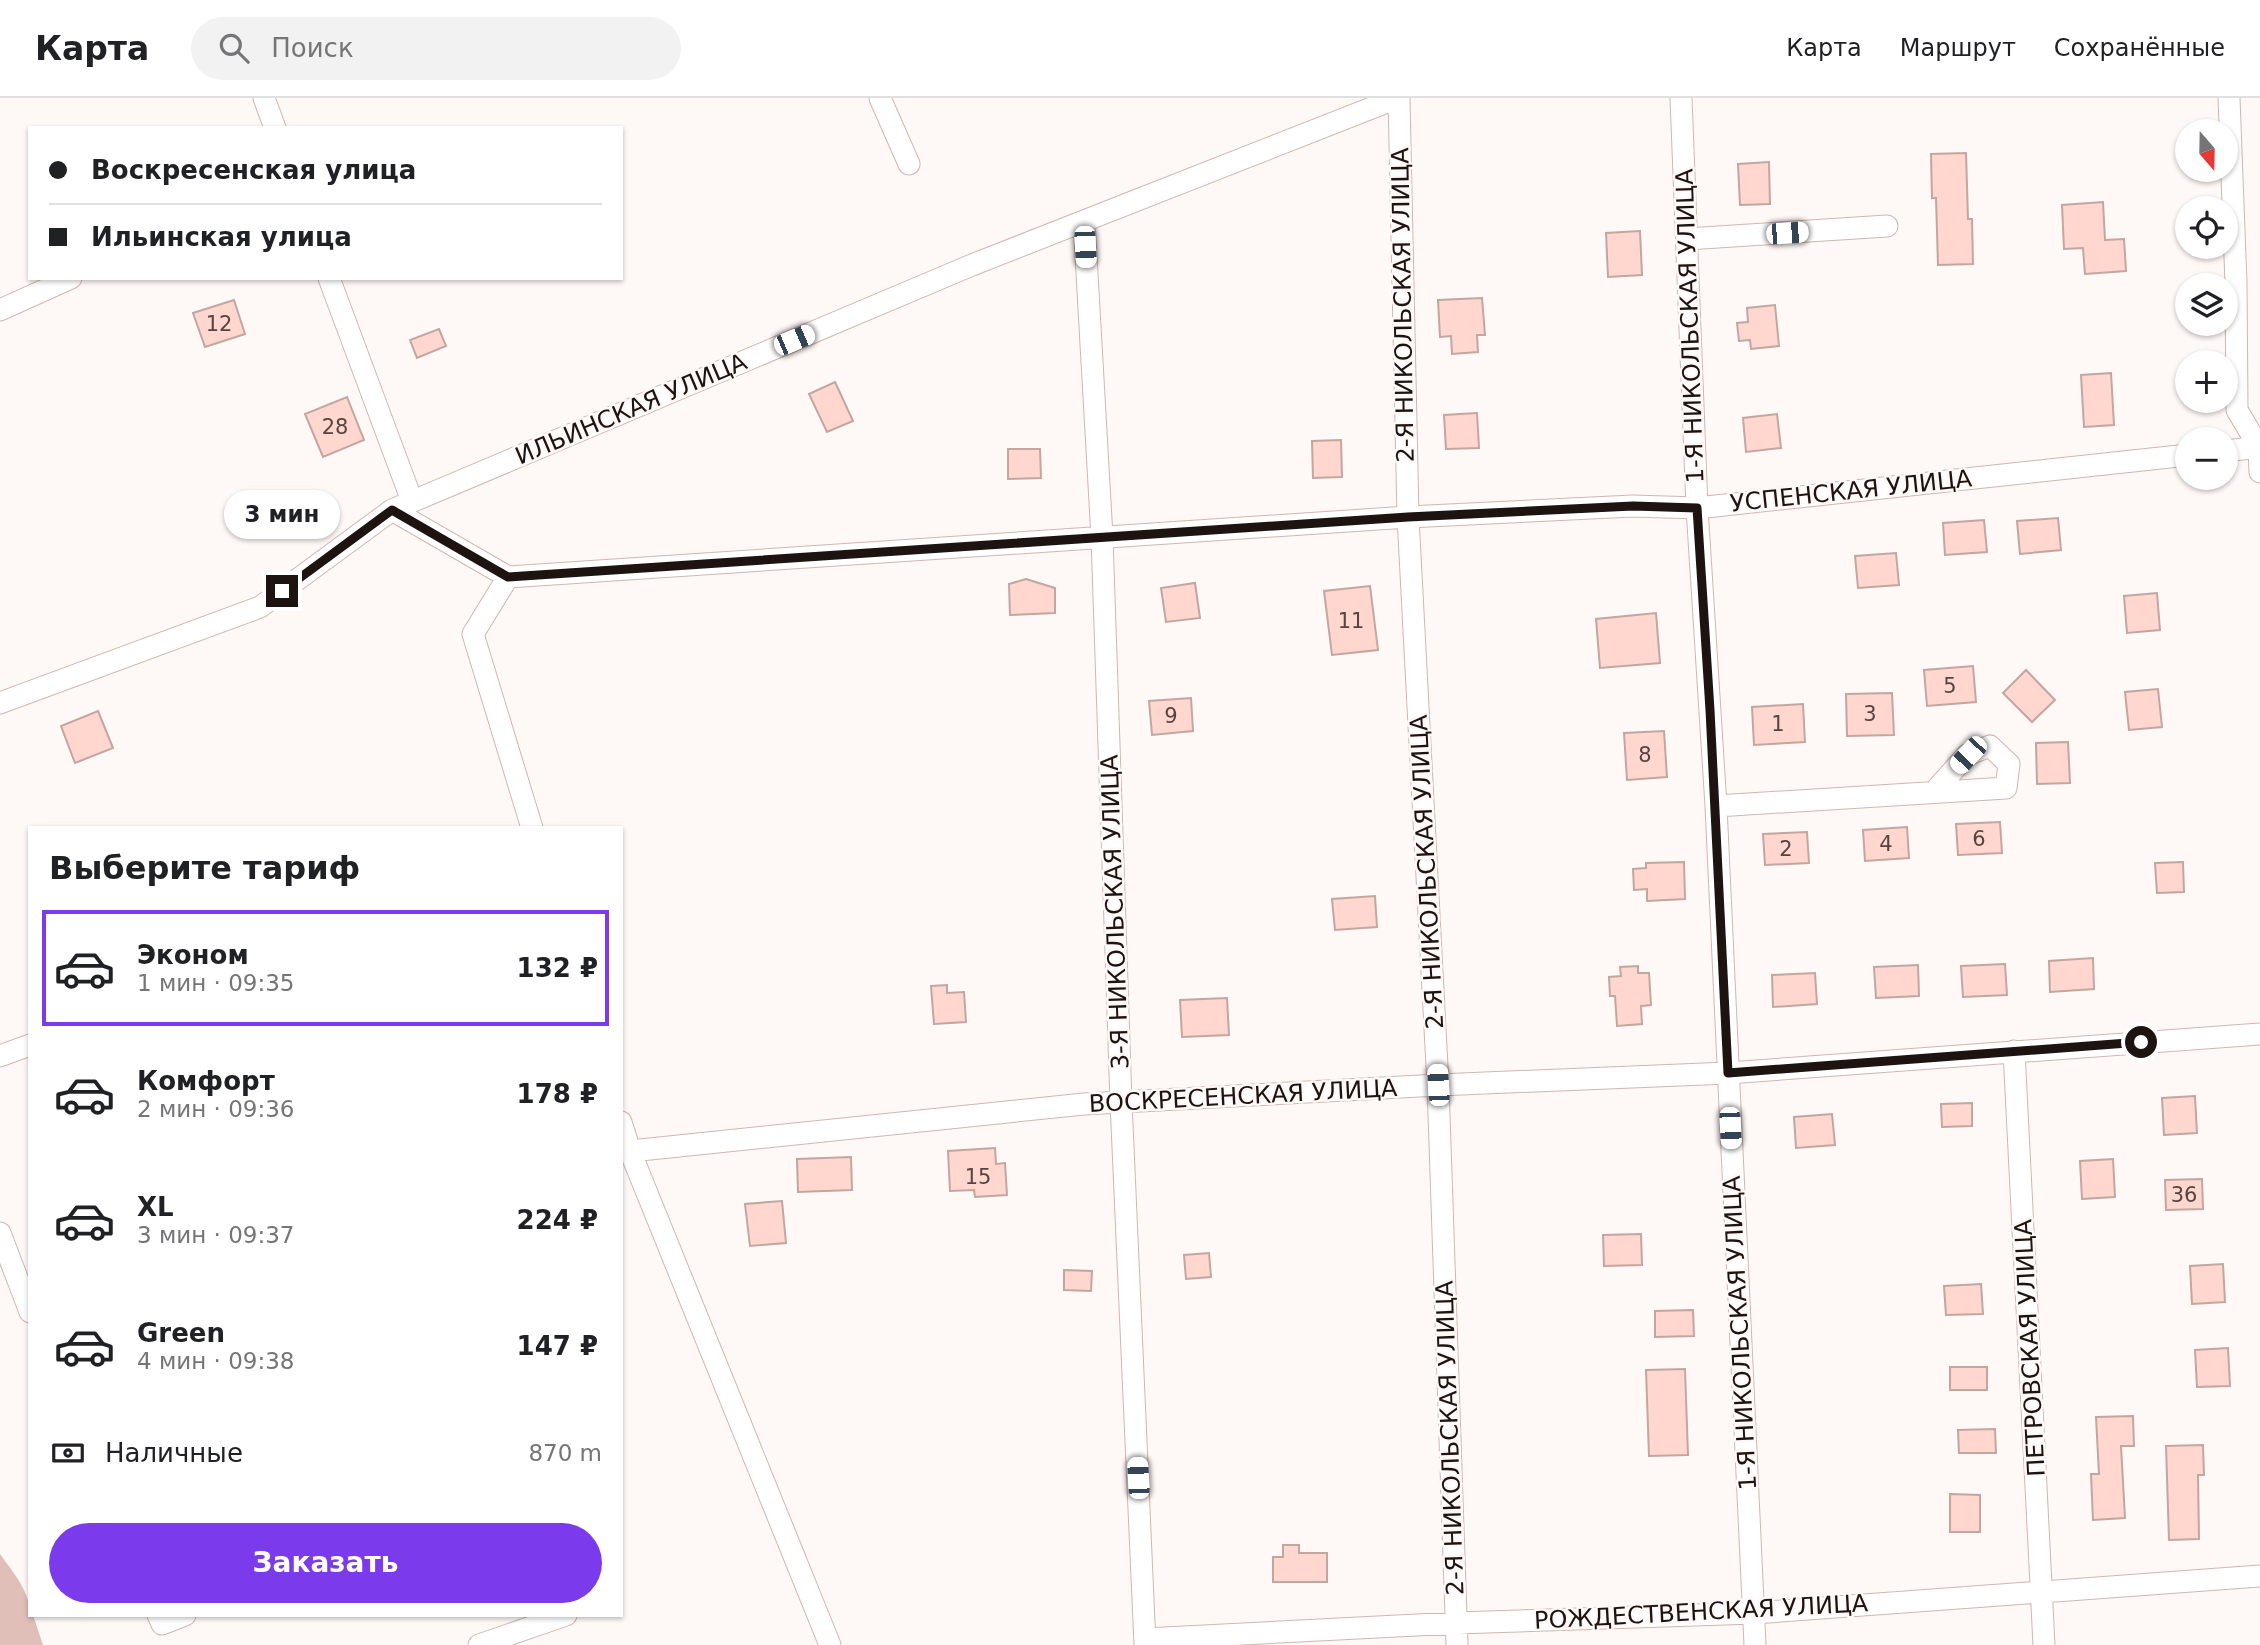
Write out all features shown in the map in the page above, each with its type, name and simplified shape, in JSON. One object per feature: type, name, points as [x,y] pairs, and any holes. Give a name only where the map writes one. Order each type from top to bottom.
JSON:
[{"type":"street","points":[[264,98],[274,126]]},
{"type":"street","points":[[880,98],[909,164]]},
{"type":"street","name":"ИЛЬИНСКАЯ УЛИЦА","points":[[0,704],[260,607],[392,510],[412,501],[972,265],[1398,98]]},
{"type":"street","name":"2-Я НИКОЛЬСКАЯ УЛИЦА","points":[[1398,98],[1408,517],[1438,1085],[1457,1645]]},
{"type":"street","name":"1-Я НИКОЛЬСКАЯ УЛИЦА","points":[[1681,98],[1697,508],[1716,806],[1755,1645]]},
{"type":"street","points":[[2229,98],[2236,282],[2237,410],[2259,447],[2260,472]]},
{"type":"street","name":"3-Я НИКОЛЬСКАЯ УЛИЦА","points":[[1084,221],[1102,537],[1121,1102],[1145,1642]]},
{"type":"street","points":[[1687,239],[1887,226]]},
{"type":"street","points":[[0,310],[67,280]]},
{"type":"street","points":[[331,280],[412,501]]},
{"type":"street","points":[[2238,450],[2259,447]]},
{"type":"street","name":"УСПЕНСКАЯ УЛИЦА","points":[[508,577],[1408,517],[1633,506],[1697,508],[2175,456]]},
{"type":"street","points":[[392,510],[508,577],[473,634],[531,826]]},
{"type":"street","points":[[1716,806],[1934,792]]},
{"type":"street","name":"ВОСКРЕСЕНСКАЯ УЛИЦА","points":[[626,1151],[1121,1102],[1728,1073],[2251,1034]]},
{"type":"street","points":[[0,1056],[28,1046]]},
{"type":"street","name":"ПЕТРОВСКАЯ УЛИЦА","points":[[2014,1051],[2044,1645]]},
{"type":"street","points":[[623,1134],[626,1151],[830,1645]]},
{"type":"street","points":[[0,1233],[28,1307]]},
{"type":"street","name":"РОЖДЕСТВЕНСКАЯ УЛИЦА","points":[[1145,1642],[1456,1623],[1754,1613],[2258,1575]]},
{"type":"street","points":[[159,1617],[162,1624],[180,1617]]},
{"type":"street","points":[[479,1645],[560,1617]]},
{"type":"shaded area","points":[[0,1554],[24,1590],[28,1602],[28,1617],[34,1617],[43,1645],[0,1645]]},
{"type":"building","points":[[1966,153],[1968,219],[1972,219],[1973,264],[1938,265],[1936,198],[1932,198],[1931,154]]},
{"type":"building","points":[[1769,162],[1770,204],[1740,205],[1738,164]]},
{"type":"building","points":[[2103,202],[2105,240],[2124,239],[2126,271],[2085,274],[2083,248],[2064,249],[2062,205]]},
{"type":"building","points":[[1640,231],[1642,275],[1608,277],[1606,233]]},
{"type":"building","points":[[1482,298],[1485,335],[1477,335],[1478,352],[1452,354],[1451,336],[1440,337],[1438,300]]},
{"type":"building","points":[[234,300],[245,334],[205,347],[193,313]]},
{"type":"building","points":[[1775,305],[1779,346],[1751,349],[1750,340],[1739,341],[1737,323],[1748,322],[1747,308]]},
{"type":"building","points":[[439,329],[446,346],[417,358],[410,340]]},
{"type":"building","points":[[2111,373],[2114,425],[2084,427],[2081,375]]},
{"type":"building","points":[[835,382],[853,421],[827,432],[809,394]]},
{"type":"building","points":[[347,397],[364,440],[323,457],[305,414]]},
{"type":"building","points":[[1477,413],[1479,448],[1446,449],[1444,415]]},
{"type":"building","points":[[1777,414],[1781,448],[1746,452],[1743,418]]},
{"type":"building","points":[[1341,440],[1342,477],[1313,478],[1312,441]]},
{"type":"building","points":[[1008,449],[1040,449],[1041,478],[1008,479]]},
{"type":"building","points":[[2058,518],[2061,550],[2020,554],[2017,521]]},
{"type":"building","points":[[1984,520],[1987,552],[1945,555],[1943,523]]},
{"type":"building","points":[[1896,553],[1899,585],[1858,588],[1855,556]]},
{"type":"building","points":[[1026,579],[1055,588],[1055,613],[1010,615],[1009,584]]},
{"type":"building","points":[[1195,583],[1200,618],[1166,622],[1161,588]]},
{"type":"building","points":[[1370,586],[1378,650],[1332,655],[1324,591]]},
{"type":"building","points":[[2157,593],[2160,630],[2127,633],[2124,596]]},
{"type":"building","points":[[1656,613],[1660,663],[1600,668],[1596,619]]},
{"type":"building","points":[[1973,666],[1976,702],[1927,706],[1924,670]]},
{"type":"building","points":[[2026,670],[2055,700],[2032,722],[2003,693]]},
{"type":"building","points":[[2158,689],[2162,727],[2129,730],[2125,692]]},
{"type":"building","points":[[1892,693],[1894,735],[1847,736],[1846,694]]},
{"type":"building","points":[[1191,698],[1193,731],[1152,735],[1149,701]]},
{"type":"building","points":[[1803,704],[1805,742],[1754,745],[1752,707]]},
{"type":"building","points":[[98,711],[113,748],[75,763],[61,726]]},
{"type":"building","points":[[1664,731],[1667,777],[1627,780],[1624,733]]},
{"type":"building","points":[[2068,742],[2070,783],[2037,784],[2036,743]]},
{"type":"building","points":[[2000,822],[2002,853],[1958,855],[1956,824]]},
{"type":"building","points":[[1907,827],[1909,858],[1865,861],[1863,830]]},
{"type":"building","points":[[1807,832],[1809,863],[1765,865],[1763,834]]},
{"type":"building","points":[[1684,862],[1685,899],[1647,901],[1647,889],[1634,890],[1633,869],[1646,868],[1646,863]]},
{"type":"building","points":[[2183,862],[2184,892],[2157,893],[2155,863]]},
{"type":"building","points":[[1375,896],[1377,927],[1335,930],[1332,899]]},
{"type":"building","points":[[2093,958],[2094,989],[2050,992],[2049,961]]},
{"type":"building","points":[[2005,964],[2007,995],[1963,997],[1961,966]]},
{"type":"building","points":[[1918,965],[1919,996],[1876,998],[1874,967]]},
{"type":"building","points":[[1638,966],[1638,973],[1649,973],[1651,1005],[1641,1006],[1642,1024],[1617,1026],[1615,996],[1610,996],[1609,977],[1621,976],[1620,967]]},
{"type":"building","points":[[1815,973],[1817,1004],[1773,1007],[1772,975]]},
{"type":"building","points":[[947,985],[947,993],[964,992],[966,1022],[934,1024],[931,986]]},
{"type":"building","points":[[1227,998],[1229,1035],[1182,1037],[1180,1000]]},
{"type":"building","points":[[2195,1096],[2197,1133],[2164,1135],[2162,1098]]},
{"type":"building","points":[[1972,1103],[1972,1126],[1942,1127],[1941,1104]]},
{"type":"building","points":[[1832,1114],[1835,1145],[1796,1148],[1794,1117]]},
{"type":"building","points":[[995,1148],[996,1164],[1005,1163],[1007,1195],[975,1197],[974,1190],[950,1191],[948,1151]]},
{"type":"building","points":[[851,1157],[852,1190],[798,1192],[797,1159]]},
{"type":"building","points":[[2113,1159],[2115,1197],[2082,1199],[2080,1161]]},
{"type":"building","points":[[2202,1179],[2203,1209],[2166,1210],[2165,1180]]},
{"type":"building","points":[[782,1201],[786,1243],[750,1246],[745,1204]]},
{"type":"building","points":[[1641,1234],[1642,1265],[1604,1266],[1603,1235]]},
{"type":"building","points":[[1209,1253],[1211,1277],[1186,1279],[1184,1255]]},
{"type":"building","points":[[2223,1264],[2225,1302],[2192,1304],[2190,1266]]},
{"type":"building","points":[[1064,1270],[1092,1271],[1091,1291],[1064,1290]]},
{"type":"building","points":[[1981,1284],[1983,1314],[1946,1315],[1944,1286]]},
{"type":"building","points":[[1693,1310],[1694,1336],[1655,1337],[1655,1311]]},
{"type":"building","points":[[2228,1348],[2230,1386],[2197,1387],[2195,1350]]},
{"type":"building","points":[[1950,1367],[1987,1367],[1987,1390],[1950,1390]]},
{"type":"building","points":[[1685,1369],[1688,1455],[1649,1456],[1646,1370]]},
{"type":"building","points":[[2133,1416],[2134,1446],[2121,1446],[2125,1518],[2093,1520],[2091,1474],[2099,1474],[2096,1417]]},
{"type":"building","points":[[1995,1429],[1996,1453],[1959,1453],[1958,1430]]},
{"type":"building","points":[[2203,1445],[2204,1475],[2198,1475],[2199,1539],[2169,1540],[2166,1446]]},
{"type":"building","points":[[1950,1494],[1980,1495],[1980,1532],[1950,1532]]},
{"type":"building","points":[[1283,1545],[1299,1545],[1299,1553],[1327,1553],[1327,1582],[1273,1582],[1273,1557],[1283,1557]]},
{"type":"route","points":[[282,591],[392,510],[508,577],[1408,517],[1633,506],[1697,508],[1728,1073],[2141,1042]]}]
